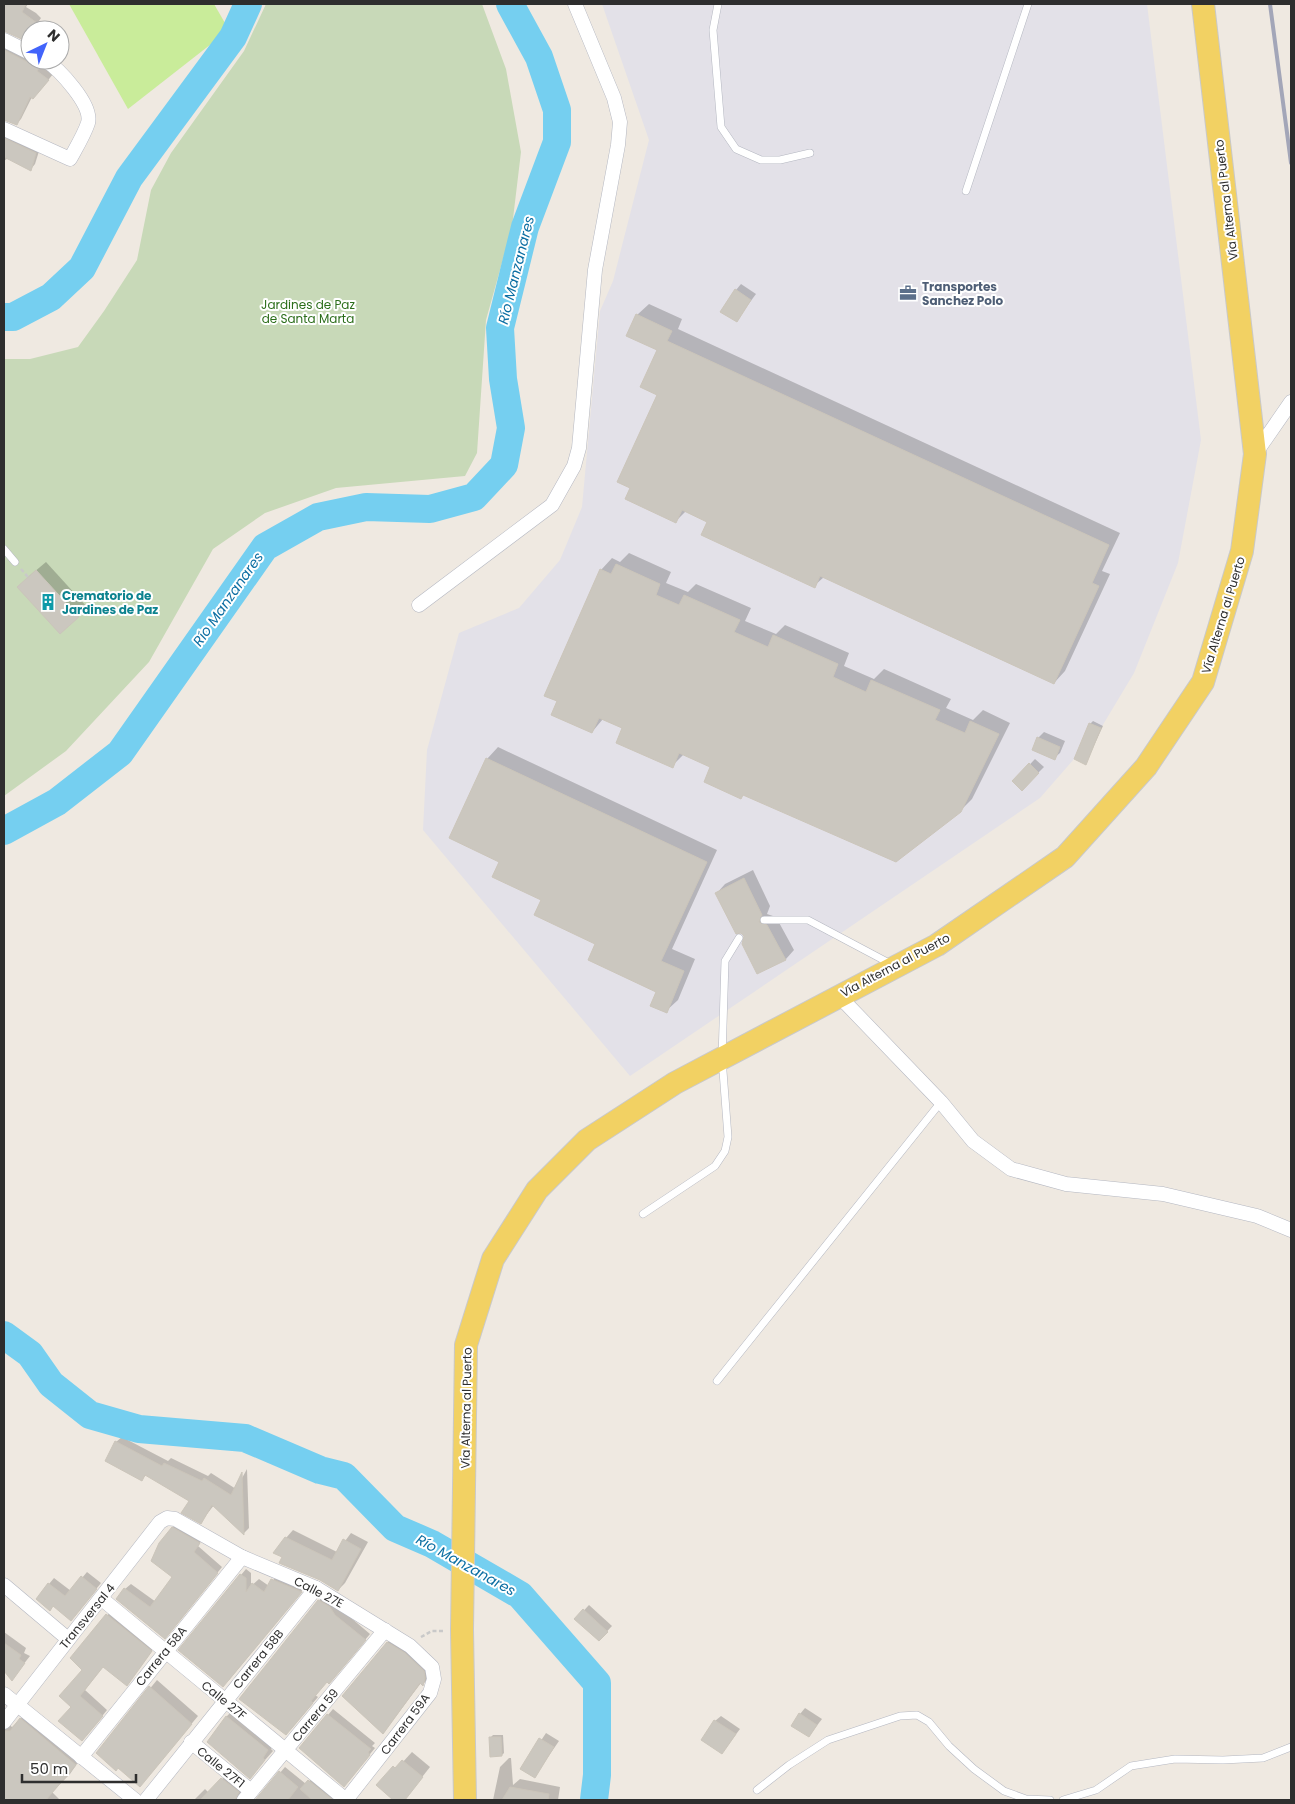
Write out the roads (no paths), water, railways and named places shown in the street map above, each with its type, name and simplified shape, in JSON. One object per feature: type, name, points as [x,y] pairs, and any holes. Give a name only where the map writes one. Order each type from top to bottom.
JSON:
[{"type":"main road","name":"Vía Alterna al Puerto","points":[[465,1800],[462,1630],[465,1525],[466,1345],[493,1259],[537,1190],[588,1140],[676,1083],[838,995],[937,945],[1065,857],[1146,767],[1203,682],[1242,551],[1255,454],[1203,4]]},
{"type":"street","points":[[419,605],[552,505],[574,466],[579,448],[595,270],[618,146],[620,122],[614,98],[575,4]]},
{"type":"street","points":[[4,40],[20,48]]},
{"type":"street","points":[[4,129],[70,159],[88,122],[87,108],[80,96],[55,70]]},
{"type":"street","points":[[1255,454],[1291,402]]},
{"type":"street","points":[[838,995],[941,1102],[973,1141],[1011,1169],[1066,1184],[1163,1194],[1257,1216],[1291,1230]]},
{"type":"street","name":"Transversal 4","points":[[4,1722],[19,1706],[68,1639],[102,1600],[160,1522],[167,1518],[175,1519]]},
{"type":"street","name":"Calle 27E","points":[[175,1519],[242,1557],[316,1588],[410,1646]]},
{"type":"street","name":"Carrera 58A","points":[[81,1757],[242,1557]]},
{"type":"street","points":[[4,1585],[68,1639]]},
{"type":"street","name":"Carrera 58B","points":[[146,1800],[316,1588]]},
{"type":"street","name":"Calle 27F","points":[[102,1600],[346,1800]]},
{"type":"street","name":"Carrera 59","points":[[247,1796],[386,1630]]},
{"type":"street","name":"Carrera 59A","points":[[346,1800],[430,1693],[434,1678],[432,1668],[410,1646]]},
{"type":"street","points":[[4,1694],[135,1800]]},
{"type":"street","name":"Calle 27F1","points":[[191,1742],[247,1796]]},
{"type":"lane","points":[[718,4],[713,30],[721,127],[736,149],[761,160],[780,160],[810,153]]},
{"type":"lane","points":[[966,191],[1028,4]]},
{"type":"lane","points":[[4,549],[15,562]]},
{"type":"lane","points":[[764,920],[808,920],[895,966]]},
{"type":"lane","points":[[643,1214],[715,1166],[725,1151],[728,1137],[722,1058],[725,961],[739,938]]},
{"type":"lane","points":[[717,1381],[941,1102]]},
{"type":"lane","points":[[757,1790],[789,1765],[828,1740],[900,1716],[917,1715],[929,1722],[949,1746],[974,1769],[1004,1791],[1026,1799],[1050,1800]]},
{"type":"lane","points":[[1063,1800],[1096,1790],[1131,1766],[1175,1758],[1223,1760],[1263,1758],[1291,1747]]},
{"type":"waterway","name":"Río Manzanares","points":[[4,317],[13,317],[51,297],[82,268],[129,178],[233,37],[248,4]]},
{"type":"waterway","name":"Río Manzanares","points":[[4,831],[57,802],[120,753],[265,547],[318,517],[366,507],[430,509],[474,497],[504,465],[511,428],[503,379],[500,328],[525,227],[557,142],[557,110],[539,57],[510,4]]},
{"type":"waterway","name":"Río Manzanares","points":[[4,1335],[30,1354],[51,1384],[90,1415],[139,1429],[245,1438],[320,1470],[344,1476],[395,1528],[432,1544],[520,1595],[597,1683],[597,1775],[594,1800]]},
{"type":"railway","points":[[1270,4],[1291,163]]},
{"type":"place","name":"Transportes Sanchez Polo","points":[[908,293]]},
{"type":"place","name":"Crematorio de Jardines de Paz","points":[[48,602]]},
{"type":"park label","name":"Jardines de Paz de Santa Marta","points":[[308,311]]}]
